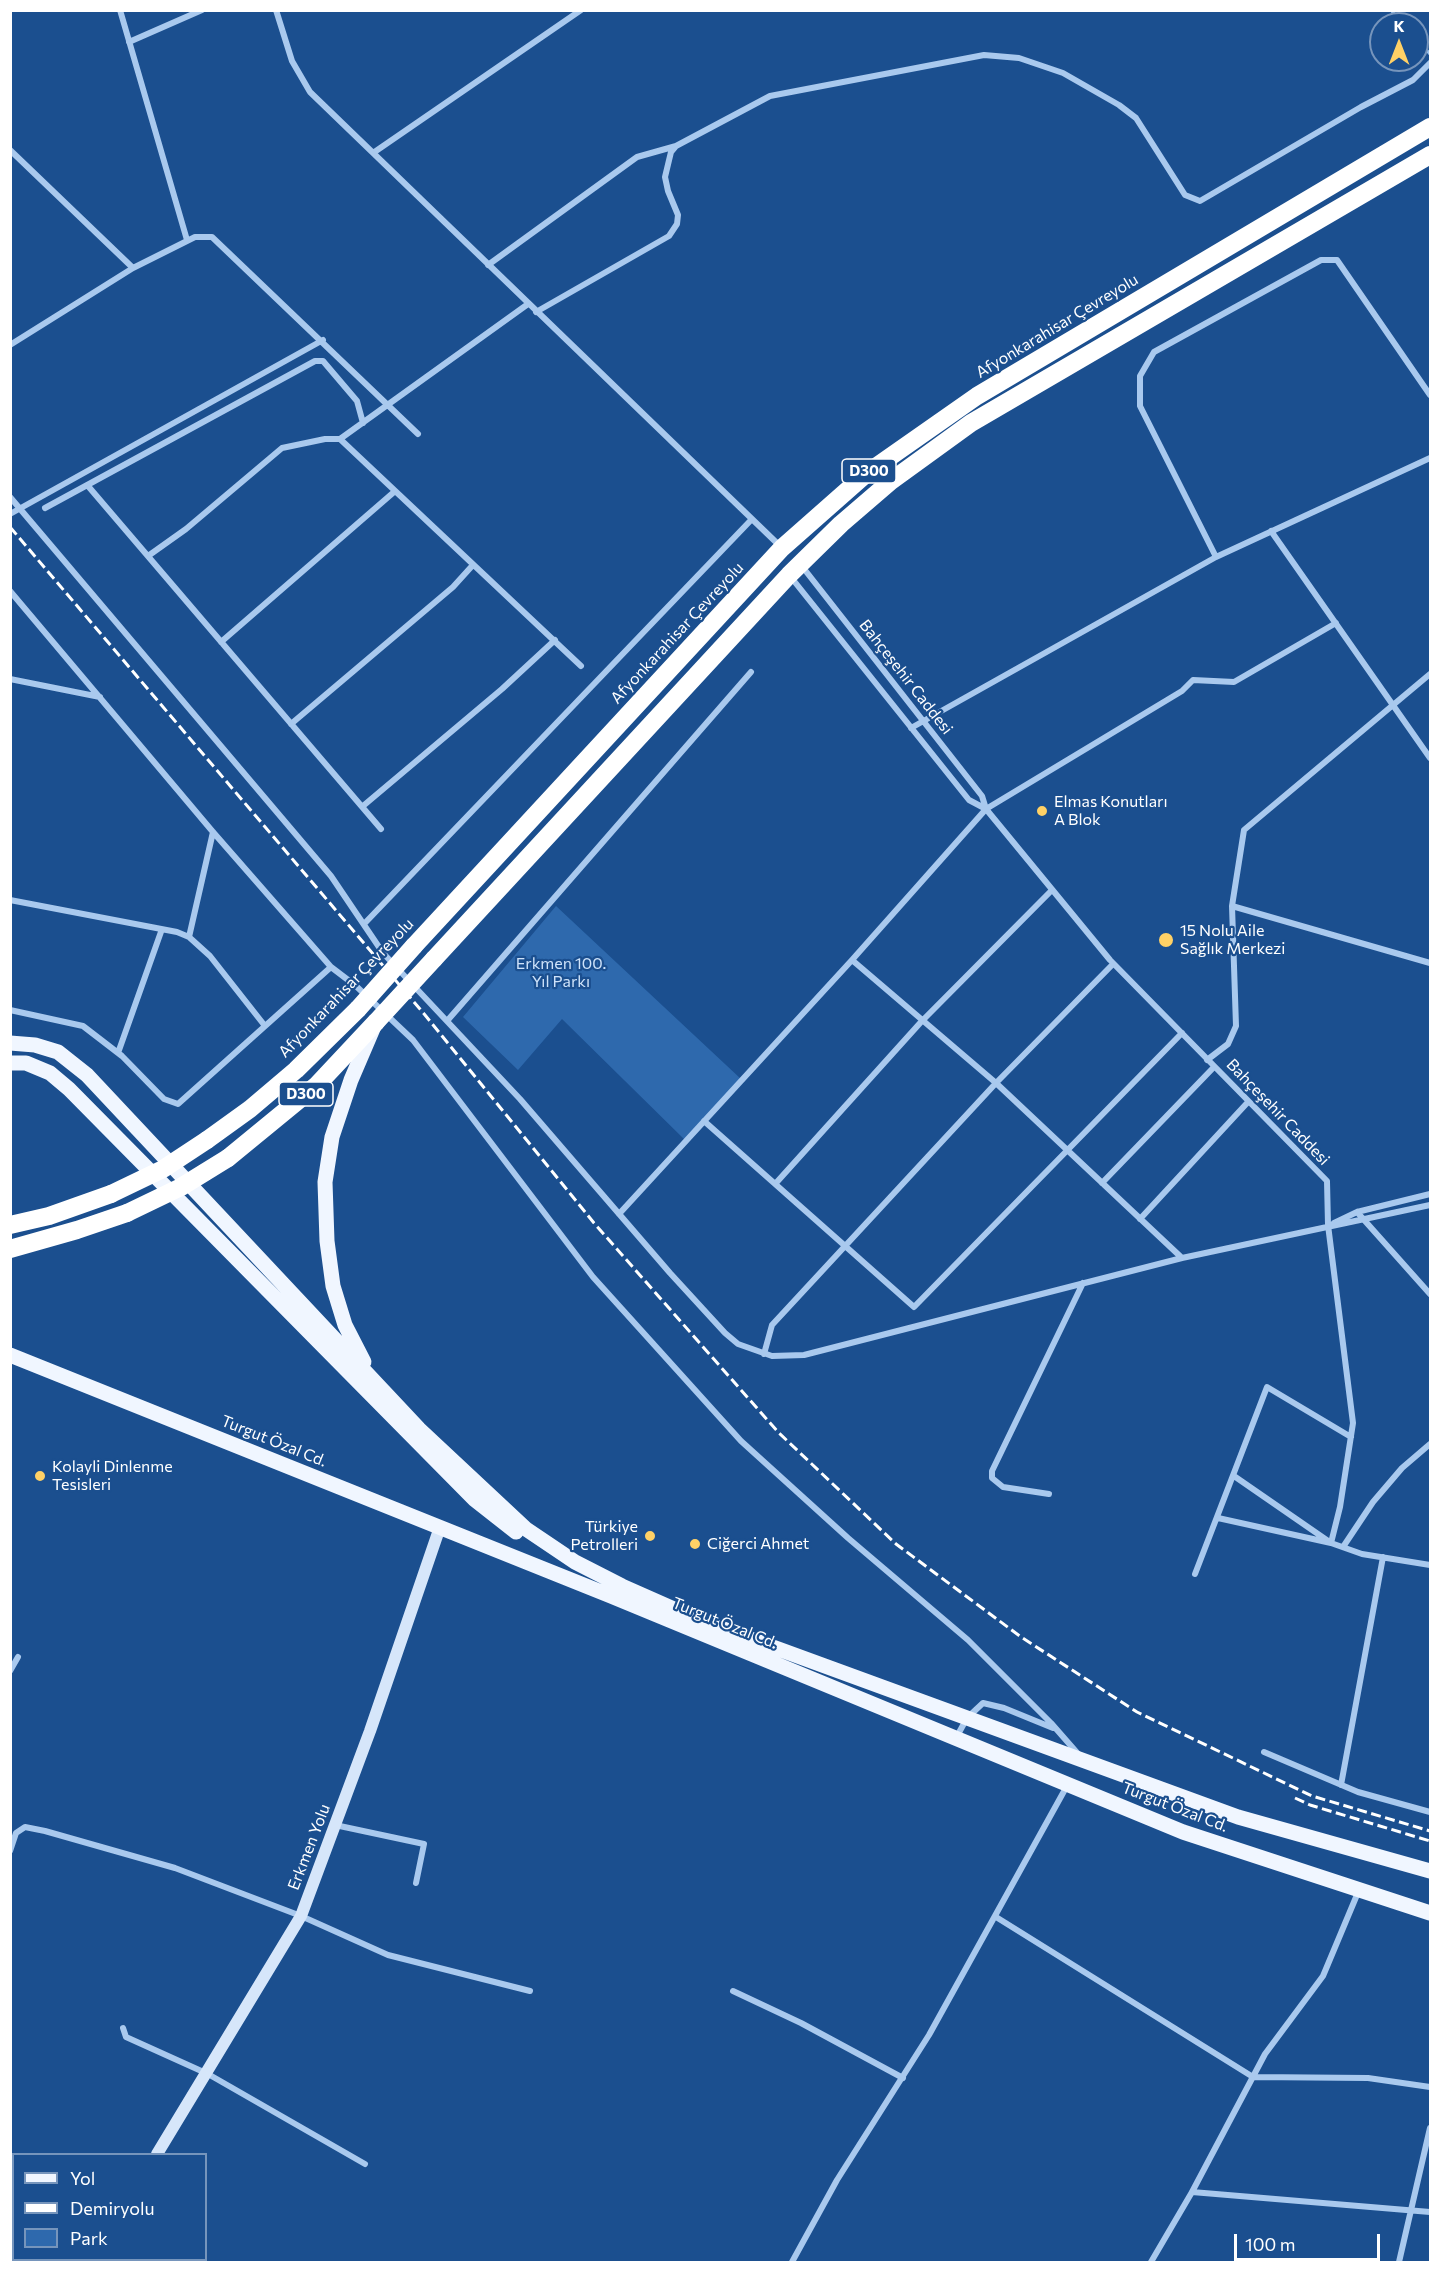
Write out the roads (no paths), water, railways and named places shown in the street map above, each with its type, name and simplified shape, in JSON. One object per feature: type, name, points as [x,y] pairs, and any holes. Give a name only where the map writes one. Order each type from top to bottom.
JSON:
[{"type":"highway","name":"Afyonkarahisar Çevreyolu","points":[[10,1225],[49,1216],[111,1194],[163,1169],[207,1140],[281,1083],[358,1009],[782,548],[867,473],[977,396],[1431,128]]},
{"type":"highway","name":"D300","points":[[10,1249],[77,1230],[127,1212],[181,1187],[228,1158],[316,1085],[795,570],[874,495],[971,423],[1431,154]]},
{"type":"main road","points":[[369,1376],[345,1324],[333,1286],[326,1232],[325,1193],[332,1137],[351,1080],[376,1022]]},
{"type":"main road","points":[[10,1043],[35,1045],[58,1052],[87,1075],[419,1429],[526,1529],[617,1591]]},
{"type":"main road","points":[[10,1063],[26,1063],[50,1073],[69,1089],[474,1500],[535,1546],[617,1591]]},
{"type":"main road","points":[[10,1215],[49,1216]]},
{"type":"main road","name":"Turgut Özal Cd.","points":[[10,1355],[440,1527],[1238,1817],[1431,1871]]},
{"type":"main road","name":"Turgut Özal Cd.","points":[[617,1591],[956,1738],[1183,1832],[1431,1913]]},
{"type":"street","points":[[120,10],[187,240]]},
{"type":"street","points":[[129,42],[202,10]]},
{"type":"street","points":[[276,10],[292,61],[310,92],[782,548]]},
{"type":"street","points":[[374,154],[581,10]]},
{"type":"street","points":[[488,265],[637,157],[676,146],[770,96],[984,55],[1000,55],[1047,66],[1101,92],[1136,118],[1185,195],[1200,201],[1361,107],[1413,80],[1431,63]]},
{"type":"street","points":[[536,312],[669,236],[675,230],[678,215],[665,177],[668,160],[676,146]]},
{"type":"street","points":[[10,150],[132,268]]},
{"type":"street","points":[[10,345],[132,268],[187,240],[195,237],[212,237],[323,340],[418,434]]},
{"type":"street","points":[[1216,557],[1140,406],[1140,376],[1154,352],[1321,260],[1337,260],[1431,395]]},
{"type":"street","points":[[148,556],[186,529],[282,448],[324,439],[340,439],[528,304]]},
{"type":"street","points":[[10,514],[323,340]]},
{"type":"street","points":[[45,508],[315,361],[323,361],[357,401],[363,423]]},
{"type":"street","points":[[340,439],[580,666]]},
{"type":"street","points":[[911,728],[1216,557],[1431,458]]},
{"type":"street","points":[[88,486],[381,829]]},
{"type":"street","points":[[221,642],[394,492]]},
{"type":"street","points":[[10,497],[331,876],[383,953],[520,1099],[619,1214],[725,1333],[738,1344],[764,1354],[804,1355],[1182,1258],[1328,1225],[1366,1221],[1431,1205]]},
{"type":"street","points":[[364,924],[752,519]]},
{"type":"street","points":[[1271,531],[1431,758]]},
{"type":"street","points":[[291,724],[453,586],[472,566]]},
{"type":"street","name":"Bahçeşehir Caddesi","points":[[795,570],[923,721],[982,796],[986,809],[1113,964],[1327,1182],[1328,1225],[1353,1423],[1340,1507],[1331,1543]]},
{"type":"street","name":"Bahçeşehir Caddesi","points":[[795,570],[911,728],[969,800],[986,809]]},
{"type":"street","points":[[10,591],[213,832],[332,967],[356,986],[413,1040],[593,1277],[741,1441],[848,1538],[968,1640],[1083,1760]]},
{"type":"street","points":[[619,1214],[852,960],[986,809],[1182,691],[1193,680],[1234,682],[1336,623]]},
{"type":"street","points":[[363,806],[555,640]]},
{"type":"street","points":[[447,1021],[751,672]]},
{"type":"street","points":[[1207,1060],[1228,1044],[1236,1026],[1232,906],[1244,830],[1431,674]]},
{"type":"street","points":[[10,680],[100,697]]},
{"type":"street","points":[[189,937],[213,832]]},
{"type":"street","points":[[776,1183],[921,1022],[1052,890]]},
{"type":"street","points":[[10,900],[162,929],[189,937],[210,956],[265,1026]]},
{"type":"street","points":[[1232,906],[1431,963]]},
{"type":"street","points":[[118,1053],[162,929]]},
{"type":"street","points":[[852,960],[921,1022],[996,1083],[1182,1258]]},
{"type":"street","points":[[764,1354],[772,1325],[996,1083],[1113,964]]},
{"type":"street","points":[[10,1010],[83,1026],[118,1053],[164,1099],[178,1104],[332,967]]},
{"type":"street","points":[[704,1121],[914,1307],[1182,1034]]},
{"type":"street","points":[[1102,1183],[1214,1067]]},
{"type":"street","points":[[1140,1218],[1248,1101]]},
{"type":"street","points":[[1328,1225],[1357,1212],[1431,1194]]},
{"type":"street","points":[[1357,1212],[1431,1294]]},
{"type":"street","points":[[1049,1494],[1003,1487],[992,1478],[992,1471],[1083,1283]]},
{"type":"street","points":[[1195,1574],[1267,1387],[1351,1437]]},
{"type":"street","points":[[1343,1547],[1373,1502],[1402,1468],[1431,1444]]},
{"type":"street","points":[[1234,1476],[1331,1543]]},
{"type":"street","points":[[1218,1518],[1383,1557],[1431,1565]]},
{"type":"street","name":"Erkmen Yolu","points":[[159,2153],[301,1916],[370,1731],[440,1527]]},
{"type":"street","points":[[1341,1785],[1383,1557]]},
{"type":"street","points":[[10,1671],[18,1657]]},
{"type":"street","points":[[956,1738],[967,1718],[983,1703],[1004,1708],[1056,1730]]},
{"type":"street","points":[[1264,1752],[1341,1785],[1431,1812]]},
{"type":"street","points":[[792,2262],[837,2180],[903,2078],[996,1917],[1068,1784]]},
{"type":"street","points":[[335,1825],[424,1844],[416,1883]]},
{"type":"street","points":[[10,1851],[16,1833],[25,1827],[175,1868],[301,1916],[388,1955],[530,1990]]},
{"type":"street","points":[[1151,2262],[1192,2192],[1265,2054],[1323,1976],[1359,1890]]},
{"type":"street","points":[[996,1917],[1253,2077],[1368,2078],[1431,2087]]},
{"type":"street","points":[[733,1991],[801,2023],[903,2078]]},
{"type":"street","points":[[123,2028],[126,2037],[208,2074],[365,2164]]},
{"type":"street","points":[[1399,2262],[1431,2128]]},
{"type":"street","points":[[1192,2192],[1431,2212]]},
{"type":"railway","points":[[10,527],[425,1015],[594,1223],[778,1432],[896,1544],[1021,1637],[1137,1712],[1312,1796],[1430,1831]]},
{"type":"railway","points":[[1295,1798],[1310,1805],[1430,1841]]},
{"type":"place","name":"Elmas Konutları A Blok","points":[[1042,811]]},
{"type":"place","name":"15 Nolu Aile Sağlık Merkezi","points":[[1166,940]]},
{"type":"place","name":"Kolayli Dinlenme Tesisleri","points":[[40,1476]]},
{"type":"place","name":"Türkiye Petrolleri","points":[[650,1536]]},
{"type":"place","name":"Ciğerci Ahmet","points":[[695,1544]]},
{"type":"park label","name":"Erkmen 100. Yıl Parkı","points":[[561,973]]}]
